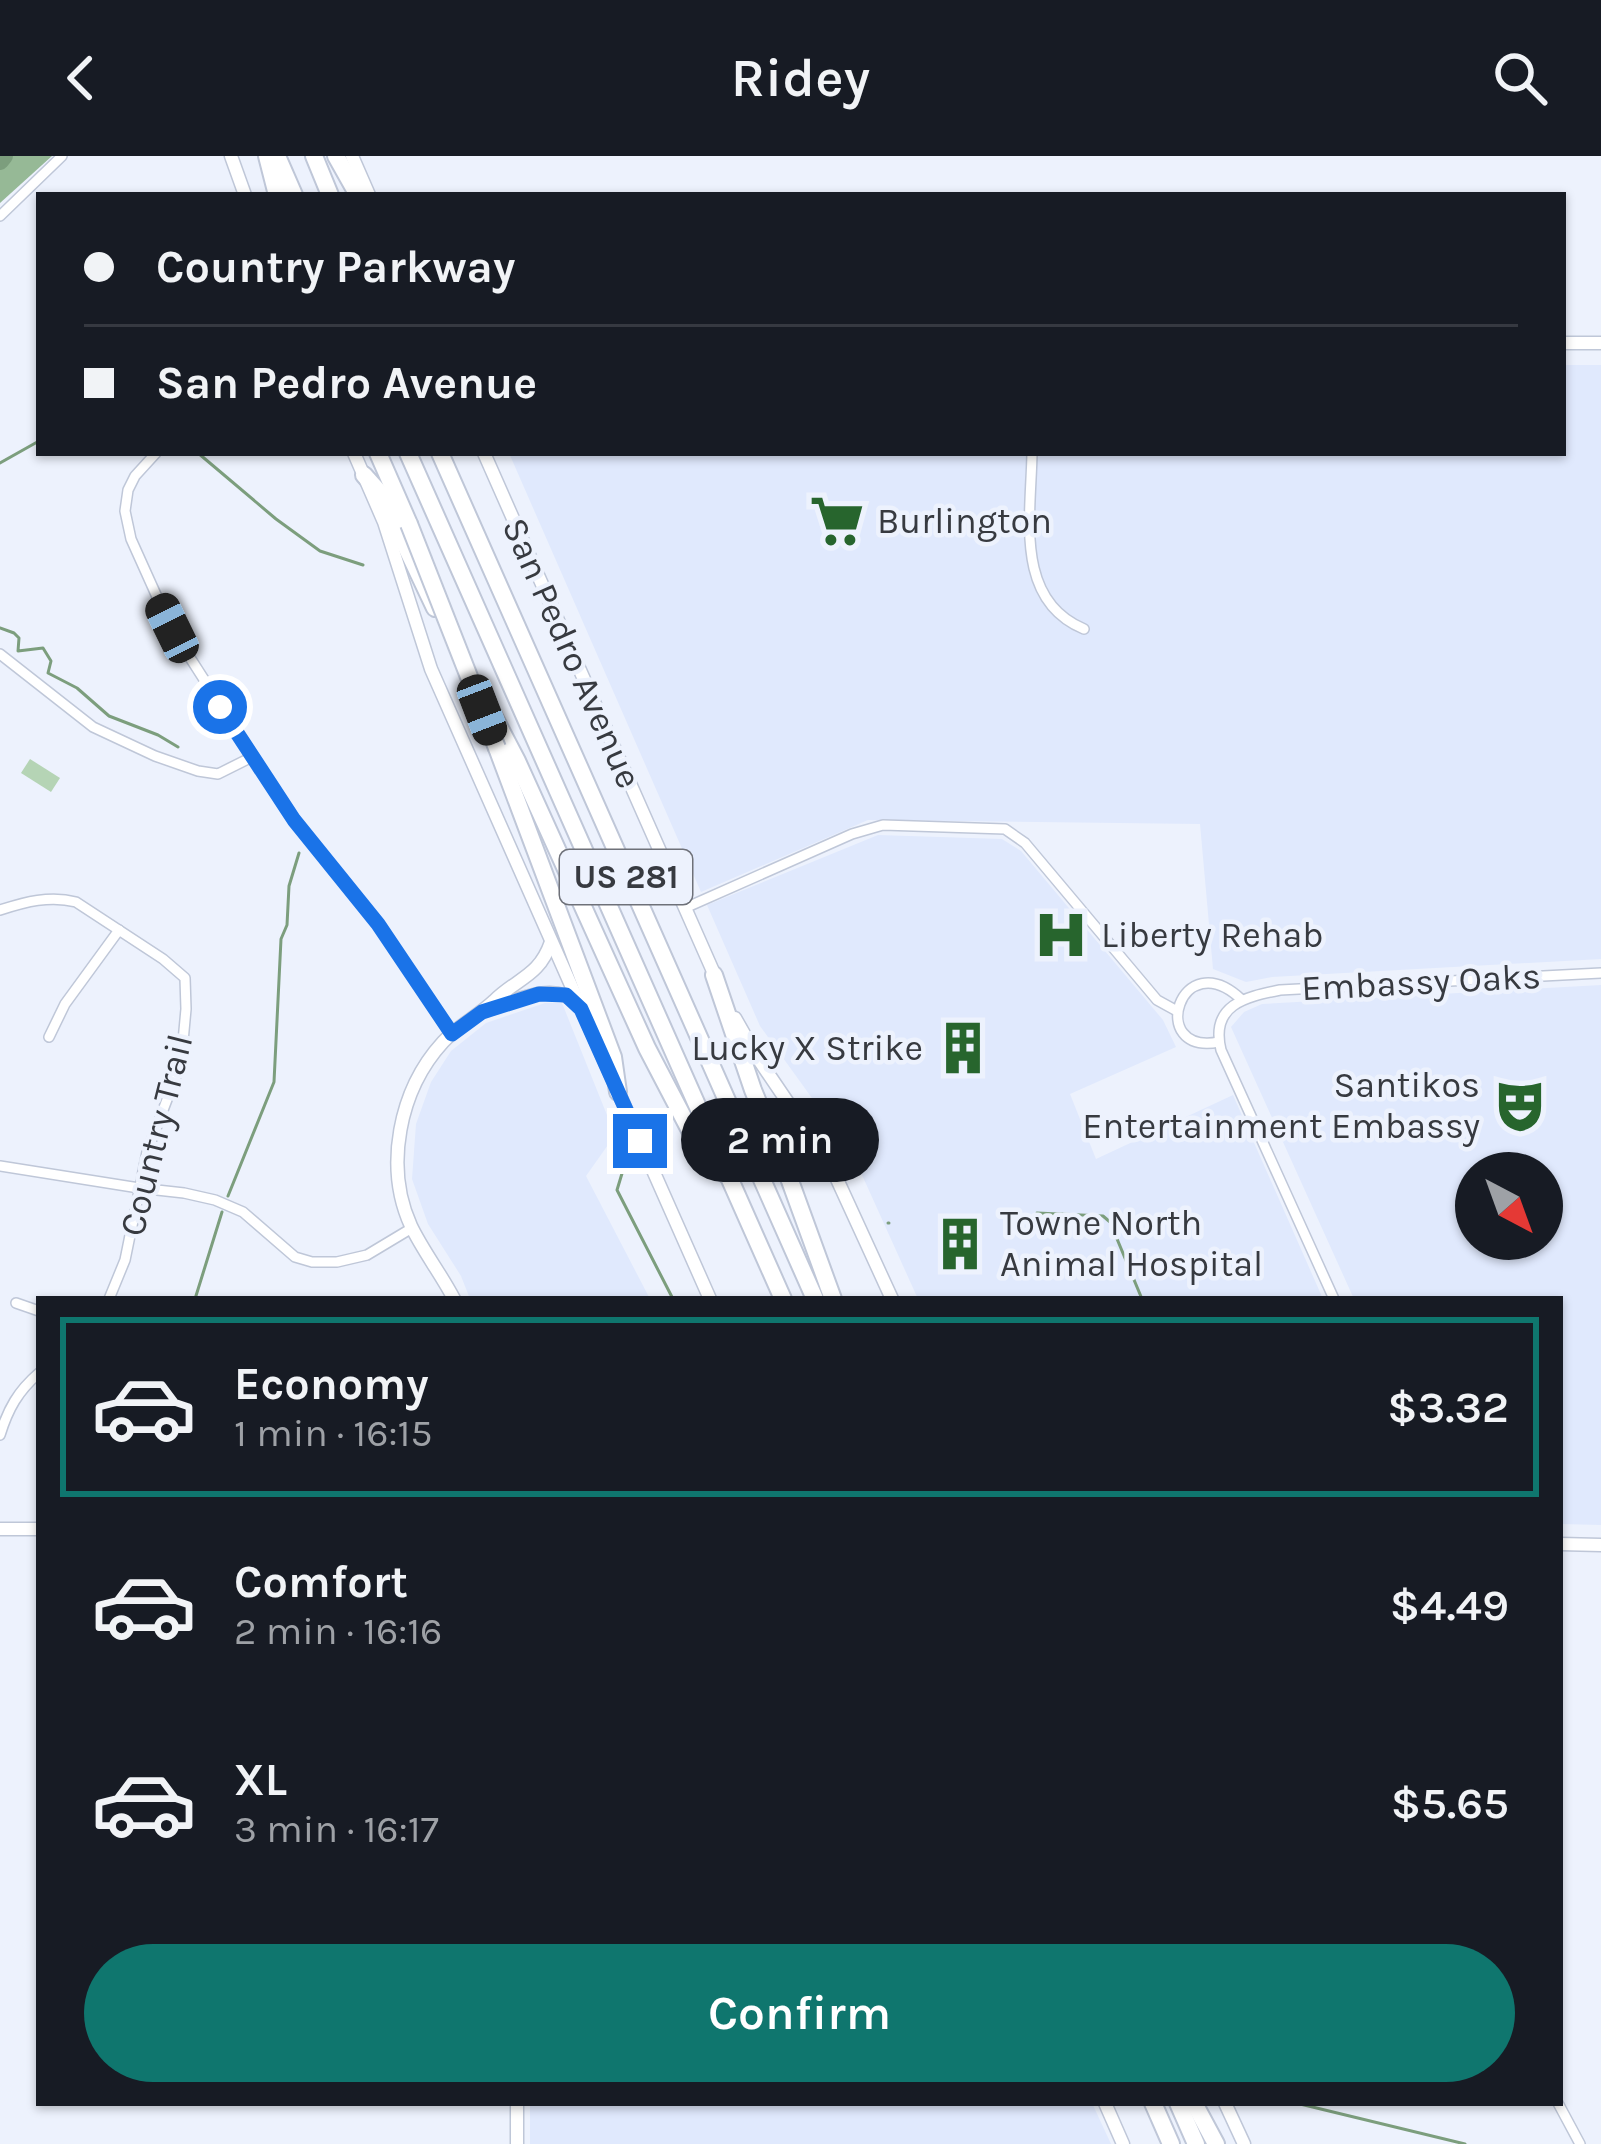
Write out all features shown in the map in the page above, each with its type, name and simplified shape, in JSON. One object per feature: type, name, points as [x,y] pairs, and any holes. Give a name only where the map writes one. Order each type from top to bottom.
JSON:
[{"type":"highway","points":[[267,156],[276,192]]},
{"type":"highway","points":[[277,156],[293,192]]},
{"type":"highway","points":[[314,156],[329,192]]},
{"type":"highway","points":[[336,156],[356,192]]},
{"type":"highway","points":[[379,456],[613,1057],[618,1092]]},
{"type":"highway","name":"US 281","points":[[409,456],[782,1296]]},
{"type":"highway","name":"US 281","points":[[441,456],[814,1296]]},
{"type":"highway","points":[[364,475],[381,494],[512,749],[647,1048],[705,1159],[728,1176]]},
{"type":"highway","points":[[714,975],[832,1296]]},
{"type":"highway","points":[[1154,2106],[1171,2144]]},
{"type":"highway","points":[[1179,2106],[1196,2144]]},
{"type":"highway","points":[[1196,2106],[1216,2144]]},
{"type":"main road","points":[[231,156],[244,192]]},
{"type":"main road","points":[[352,156],[368,192]]},
{"type":"main road","points":[[1566,344],[1601,343]]},
{"type":"main road","points":[[355,456],[384,522],[431,669],[709,1296]]},
{"type":"main road","name":"San Pedro Avenue","points":[[485,456],[714,975],[748,1044],[831,1166],[891,1296]]},
{"type":"main road","points":[[452,1296],[405,1210],[399,1178],[406,1106],[419,1074],[452,1034],[536,971],[551,941]]},
{"type":"main road","points":[[482,1012],[550,993],[568,995],[581,1009]]},
{"type":"main road","points":[[0,1528],[36,1529]]},
{"type":"main road","points":[[1563,1544],[1601,1545]]},
{"type":"main road","points":[[517,2106],[517,2144]]},
{"type":"main road","points":[[1107,2106],[1124,2144]]},
{"type":"main road","points":[[1227,2106],[1244,2144]]},
{"type":"street","points":[[0,216],[62,156]]},
{"type":"street","points":[[153,456],[128,490],[125,511],[172,628],[294,820],[378,924],[452,1034]]},
{"type":"street","points":[[1032,456],[1031,541],[1038,586],[1064,620],[1084,628]]},
{"type":"street","points":[[0,654],[93,727],[155,756],[218,774],[252,757]]},
{"type":"street","points":[[685,908],[852,834],[883,825],[1005,829],[1025,843],[1157,1000],[1177,1011],[1179,1027],[1189,1039],[1219,1042]]},
{"type":"street","points":[[0,910],[38,899],[64,899],[119,929],[65,1004],[49,1037]]},
{"type":"street","name":"Country Trail","points":[[111,1296],[124,1260],[147,1152],[181,1063],[185,1027],[185,978],[119,929]]},
{"type":"street","name":"Embassy Oaks","points":[[1177,1011],[1180,998],[1205,983],[1219,983],[1242,1000],[1280,990],[1601,973]]},
{"type":"street","points":[[1242,1000],[1223,1016],[1219,1042],[1333,1296]]},
{"type":"street","points":[[0,1166],[215,1200],[243,1212],[295,1257],[312,1262],[368,1256],[412,1228]]},
{"type":"street","points":[[16,1303],[36,1310]]},
{"type":"street","points":[[0,1436],[12,1405],[36,1375]]},
{"type":"street","points":[[1560,2106],[1580,2144]]},
{"type":"shaded area","points":[[1566,365],[1601,365],[1601,959],[1246,982],[1213,969],[1200,824],[868,820],[701,892],[510,456],[1566,456]]},
{"type":"shaded area","points":[[878,835],[1002,839],[1021,851],[1163,1020],[1176,1047],[1070,1094],[1096,1159],[1233,1095],[1322,1296],[917,1296],[853,1155],[760,1026],[707,905]]},
{"type":"shaded area","points":[[1601,985],[1601,1525],[1563,1524],[1563,1296],[1353,1296],[1231,1027],[1244,1012],[1262,1004]]},
{"type":"shaded area","points":[[545,1003],[562,1003],[615,1135],[586,1176],[648,1296],[469,1296],[428,1224],[412,1179],[416,1124],[431,1082],[451,1051],[486,1023]]},
{"type":"shaded area","points":[[530,2106],[1093,2106],[1111,2144],[530,2144]]},
{"type":"green space","points":[[0,156],[52,156],[0,203]]},
{"type":"green space","points":[[30,759],[60,778],[51,792],[21,773]]},
{"type":"waterway","points":[[0,161],[4,156]]},
{"type":"waterway","points":[[0,463],[36,443]]},
{"type":"waterway","points":[[202,456],[320,551],[363,565]]},
{"type":"waterway","points":[[0,628],[19,638],[18,651],[43,648],[51,661],[48,673],[77,688],[109,716],[178,747]]},
{"type":"waterway","points":[[228,1196],[274,1082],[281,939],[299,853]]},
{"type":"waterway","points":[[630,1147],[617,1190],[671,1296]]},
{"type":"waterway","points":[[196,1296],[222,1212]]},
{"type":"waterway","points":[[1037,1213],[1103,1216],[1110,1222],[1141,1296]]},
{"type":"waterway","points":[[1308,2106],[1465,2144]]},
{"type":"place","name":"Burlington","points":[[837,521]]},
{"type":"place","name":"Liberty Rehab","points":[[1061,935]]},
{"type":"place","name":"Lucky X Strike","points":[[963,1048]]},
{"type":"place","name":"Santikos Entertainment Embassy","points":[[1520,1106]]},
{"type":"place","name":"Towne North Animal Hospital","points":[[960,1244]]},
{"type":"route","points":[[220,707],[294,820],[378,924],[452,1034],[482,1012],[539,994],[568,995],[581,1009],[640,1141]]}]
